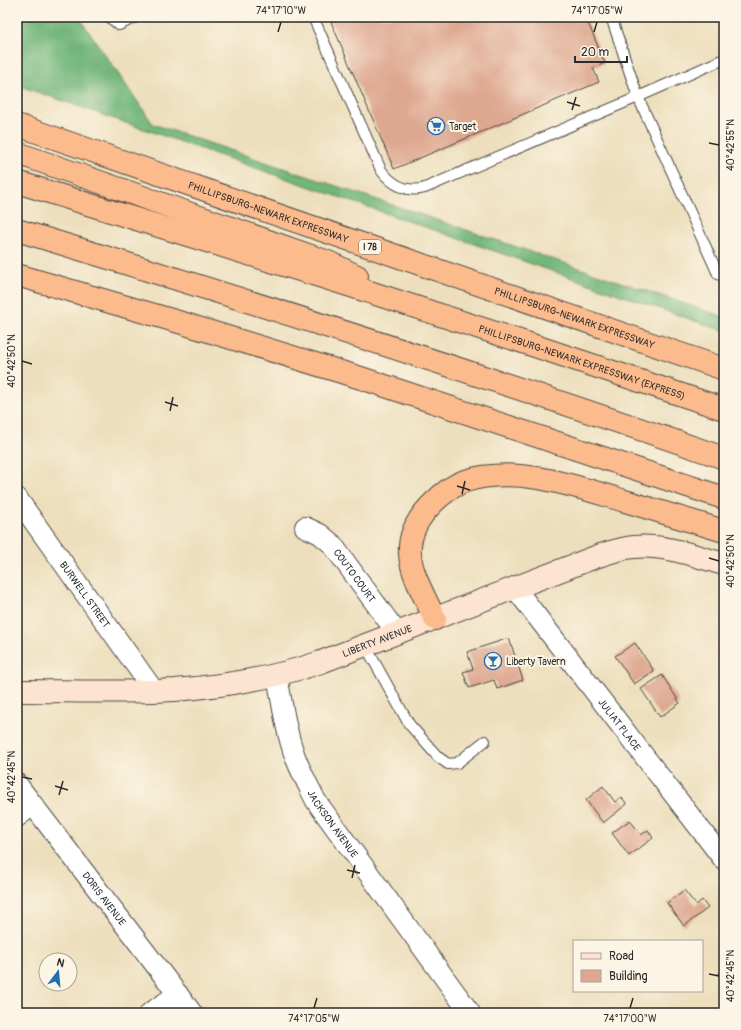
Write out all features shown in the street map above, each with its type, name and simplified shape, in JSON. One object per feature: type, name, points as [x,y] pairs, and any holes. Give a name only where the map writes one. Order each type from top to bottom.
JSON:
[{"type":"highway","name":"PHILLIPSBURG-NEWARK EXPRESSWAY","points":[[17,125],[724,369]]},
{"type":"highway","points":[[17,153],[328,262],[440,315]]},
{"type":"highway","points":[[17,182],[440,315]]},
{"type":"highway","points":[[17,230],[446,364],[724,458]]},
{"type":"highway","points":[[17,275],[175,321],[364,379],[724,498]]},
{"type":"highway","name":"PHILLIPSBURG-NEWARK EXPRESSWAY (EXPRESS)","points":[[440,315],[724,409]]},
{"type":"highway","points":[[435,619],[413,570],[410,557],[412,536],[422,515],[431,505],[450,488],[463,482],[495,476],[533,477],[585,490],[724,531]]},
{"type":"street","name":"BURWELL STREET","points":[[17,498],[154,691]]},
{"type":"street","name":"COUTO COURT","points":[[305,527],[320,534],[332,544],[397,633]]},
{"type":"street","name":"LIBERTY AVENUE","points":[[17,691],[177,690],[233,683],[277,675],[321,662],[598,556],[621,549],[649,546],[666,548],[724,564]]},
{"type":"street","name":"JULIAT PLACE","points":[[515,588],[722,853]]},
{"type":"street","name":"JACKSON AVENUE","points":[[277,675],[289,736],[305,780],[316,801],[470,1013]]},
{"type":"street","name":"DORIS AVENUE","points":[[17,784],[192,1013]]},
{"type":"street","points":[[17,817],[33,806]]},
{"type":"street","points":[[150,1013],[178,994]]},
{"type":"lane","points":[[109,17],[119,25],[136,17]]},
{"type":"lane","points":[[313,17],[381,170],[386,177],[395,184],[410,190],[425,188],[724,59]]},
{"type":"lane","points":[[611,17],[638,97],[718,274],[724,277]]},
{"type":"lane","points":[[365,645],[409,724],[438,757],[448,764],[457,763],[485,741]]},
{"type":"green space","points":[[17,17],[79,17],[153,124],[724,317],[724,331],[17,85]]},
{"type":"building","name":"Target","points":[[329,17],[576,17],[578,22],[586,18],[605,63],[593,68],[599,82],[394,169]]},
{"type":"building","name":"Liberty Tavern","points":[[509,638],[523,680],[497,689],[494,680],[469,688],[463,672],[473,669],[467,652]]},
{"type":"building","points":[[635,643],[654,671],[634,684],[615,656]]},
{"type":"building","points":[[662,675],[680,703],[660,717],[641,689]]},
{"type":"building","points":[[603,786],[615,802],[621,797],[627,804],[603,823],[586,800]]},
{"type":"building","points":[[630,820],[641,835],[648,830],[653,838],[629,856],[612,833]]},
{"type":"building","points":[[684,890],[696,905],[702,900],[708,908],[684,926],[667,903]]},
{"type":"building","points":[[724,969],[724,982],[718,974]]},
{"type":"place","name":"Target","points":[[436,126]]},
{"type":"place","name":"Liberty Tavern","points":[[493,661]]}]
